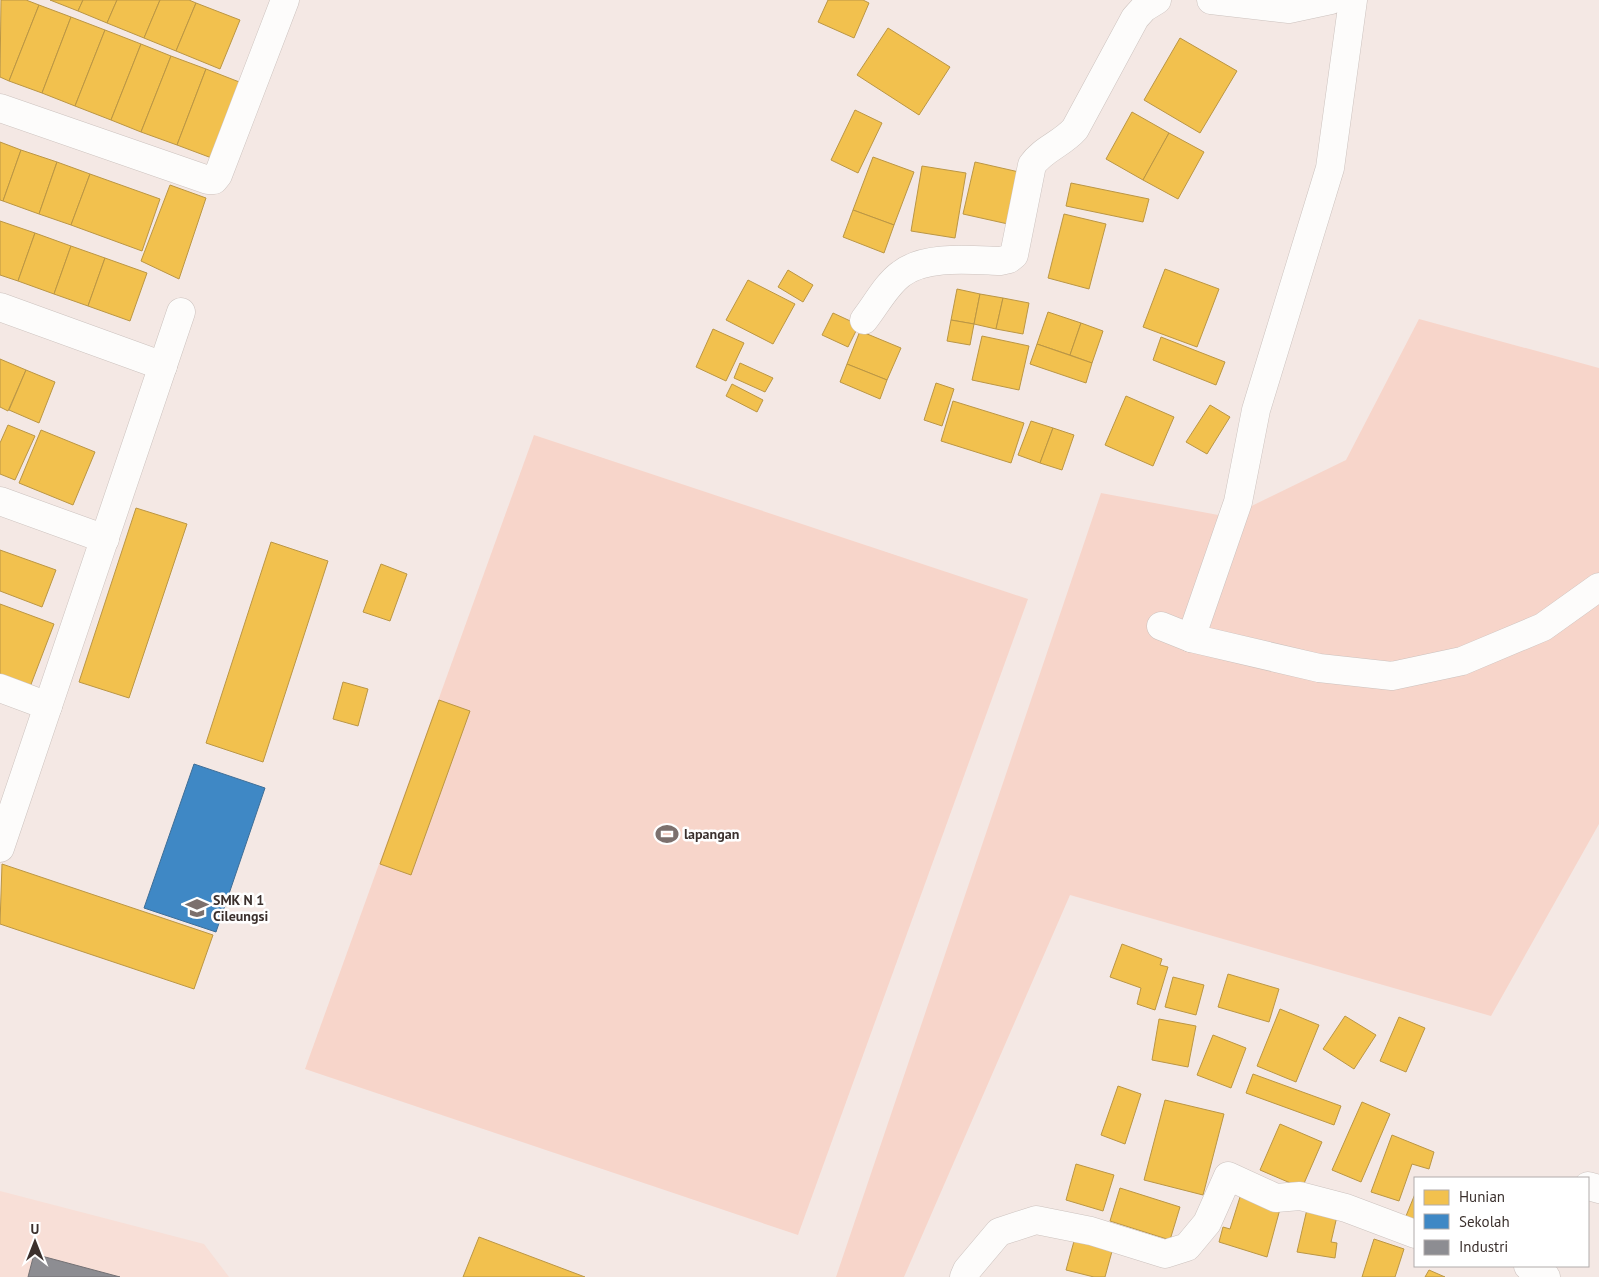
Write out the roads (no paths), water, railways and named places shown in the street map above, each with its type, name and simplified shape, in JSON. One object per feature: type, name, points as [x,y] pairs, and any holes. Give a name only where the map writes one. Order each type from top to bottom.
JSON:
[{"type":"street","points":[[0,108],[208,180],[214,180],[218,175],[285,0]]},
{"type":"street","points":[[864,320],[895,280],[911,268],[945,260],[1000,261],[1009,259],[1014,255],[1032,165],[1038,155],[1066,139],[1075,129],[1135,18],[1144,8],[1157,0]]},
{"type":"street","points":[[1211,0],[1289,9],[1331,0]]},
{"type":"street","points":[[1191,638],[1238,502],[1256,410],[1330,168],[1353,0]]},
{"type":"street","points":[[0,306],[163,366]]},
{"type":"street","points":[[0,848],[181,312]]},
{"type":"street","points":[[0,501],[105,539]]},
{"type":"street","points":[[1161,626],[1191,638],[1319,668],[1392,676],[1462,661],[1543,627],[1599,587]]},
{"type":"street","points":[[0,688],[48,706]]},
{"type":"street","points":[[964,1277],[967,1270],[999,1232],[1036,1220],[1091,1231],[1165,1254],[1187,1248],[1208,1223],[1228,1176],[1276,1198],[1300,1196],[1346,1208],[1414,1234]]},
{"type":"street","points":[[1530,1267],[1546,1277]]},
{"type":"place","name":"lapangan","points":[[667,834]]},
{"type":"place","name":"SMK N 1 Cileungsi","points":[[197,908]]}]
